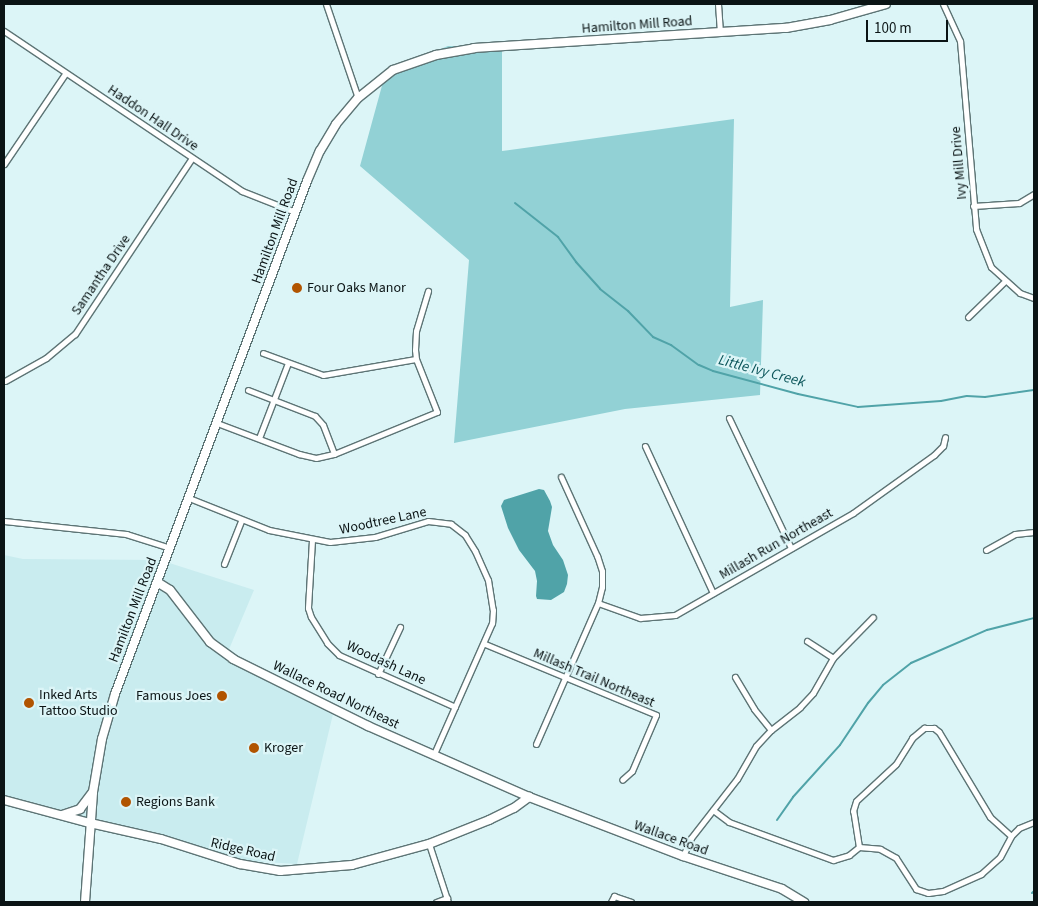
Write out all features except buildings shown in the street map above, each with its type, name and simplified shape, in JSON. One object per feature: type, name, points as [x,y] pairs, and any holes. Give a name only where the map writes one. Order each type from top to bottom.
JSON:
[{"type":"main road","name":"Hamilton Mill Road","points":[[85,902],[93,792],[104,728],[125,666],[295,212],[320,151],[336,124],[358,98],[393,70],[436,55],[474,48],[795,26],[830,20],[886,4]]},
{"type":"main road","name":"Wallace Road Northeast","points":[[157,582],[170,590],[210,642],[233,659],[368,726],[529,797]]},
{"type":"main road","points":[[60,815],[80,808],[93,792]]},
{"type":"main road","name":"Ridge Road","points":[[4,800],[90,824],[161,839],[240,864],[280,871],[352,865],[429,844],[514,808],[529,797]]},
{"type":"main road","name":"Wallace Road","points":[[529,797],[683,856],[782,888],[804,902]]},
{"type":"street","points":[[326,4],[358,98]]},
{"type":"street","points":[[718,4],[720,32]]},
{"type":"street","name":"Ivy Mill Drive","points":[[943,4],[960,41],[976,229],[991,267],[1020,293],[1034,298]]},
{"type":"street","name":"Haddon Hall Drive","points":[[4,31],[65,74],[242,191],[295,212]]},
{"type":"street","points":[[4,164],[65,74]]},
{"type":"street","name":"Samantha Drive","points":[[5,381],[46,358],[75,334],[192,158]]},
{"type":"street","points":[[973,206],[1019,203],[1034,194]]},
{"type":"street","points":[[968,317],[1005,281]]},
{"type":"street","points":[[217,423],[308,457],[325,457],[437,412],[416,359],[416,331],[428,291]]},
{"type":"street","points":[[263,353],[314,373],[331,376],[416,359]]},
{"type":"street","points":[[259,438],[288,363]]},
{"type":"street","points":[[248,390],[319,420],[334,454]]},
{"type":"street","points":[[729,418],[791,548]]},
{"type":"street","name":"Millash Run Northeast","points":[[598,603],[624,614],[656,618],[675,615],[853,512],[934,455],[943,446],[945,437]]},
{"type":"street","points":[[645,446],[713,593]]},
{"type":"street","points":[[536,744],[598,603],[602,571],[561,477]]},
{"type":"street","name":"Woodtree Lane","points":[[189,498],[241,521],[312,540],[330,542],[360,540],[428,521],[451,524],[465,535],[488,580],[493,610],[492,623],[434,754]]},
{"type":"street","points":[[4,521],[126,534],[170,548]]},
{"type":"street","points":[[224,564],[241,521]]},
{"type":"street","points":[[986,550],[1015,534],[1034,532]]},
{"type":"street","name":"Woodash Lane","points":[[312,540],[307,598],[311,617],[326,643],[339,655],[455,707]]},
{"type":"street","points":[[683,856],[691,838],[737,779],[756,746],[771,730],[800,707],[813,692],[833,658],[873,617]]},
{"type":"street","points":[[378,674],[400,627]]},
{"type":"street","points":[[807,641],[833,658]]},
{"type":"street","name":"Millash Trail Northeast","points":[[484,644],[656,715],[632,771],[622,780]]},
{"type":"street","points":[[735,677],[754,709],[771,730]]},
{"type":"street","points":[[859,847],[853,811],[856,800],[896,764],[912,738],[924,728],[934,728],[939,732],[990,817],[1011,836]]},
{"type":"street","points":[[713,810],[729,822],[817,856],[833,860],[849,855],[859,847],[880,849],[896,858],[916,889],[928,893],[943,891],[992,866],[1000,857],[1011,836],[1020,828],[1034,822]]},
{"type":"street","points":[[429,844],[448,900],[436,902]]},
{"type":"street","points":[[611,902],[614,896],[631,902]]},
{"type":"shaded area","points":[[448,46],[502,46],[502,151],[734,119],[730,307],[763,300],[760,395],[625,409],[454,443],[469,260],[360,166],[386,71]]},
{"type":"shaded area","points":[[539,489],[544,490],[550,501],[552,507],[548,531],[553,545],[563,560],[568,575],[564,592],[551,600],[537,599],[535,571],[519,550],[508,528],[501,506],[504,500]]},
{"type":"shaded area","points":[[4,555],[23,559],[160,560],[254,590],[227,654],[334,710],[297,864],[237,860],[216,856],[103,831],[4,804]]},
{"type":"waterway","name":"Little Ivy Creek","points":[[515,203],[558,237],[576,262],[600,289],[628,311],[653,337],[671,345],[699,365],[713,371],[798,394],[858,407],[941,401],[967,396],[985,397],[1034,390]]},
{"type":"waterway","points":[[777,820],[793,797],[840,745],[868,703],[883,685],[911,663],[987,630],[1034,618]]},
{"type":"place","name":"Four Oaks Manor","points":[[297,288]]},
{"type":"place","name":"Famous Joes","points":[[222,696]]},
{"type":"place","name":"Inked Arts Tattoo Studio","points":[[29,703]]},
{"type":"place","name":"Kroger","points":[[254,748]]},
{"type":"place","name":"Regions Bank","points":[[126,802]]}]
